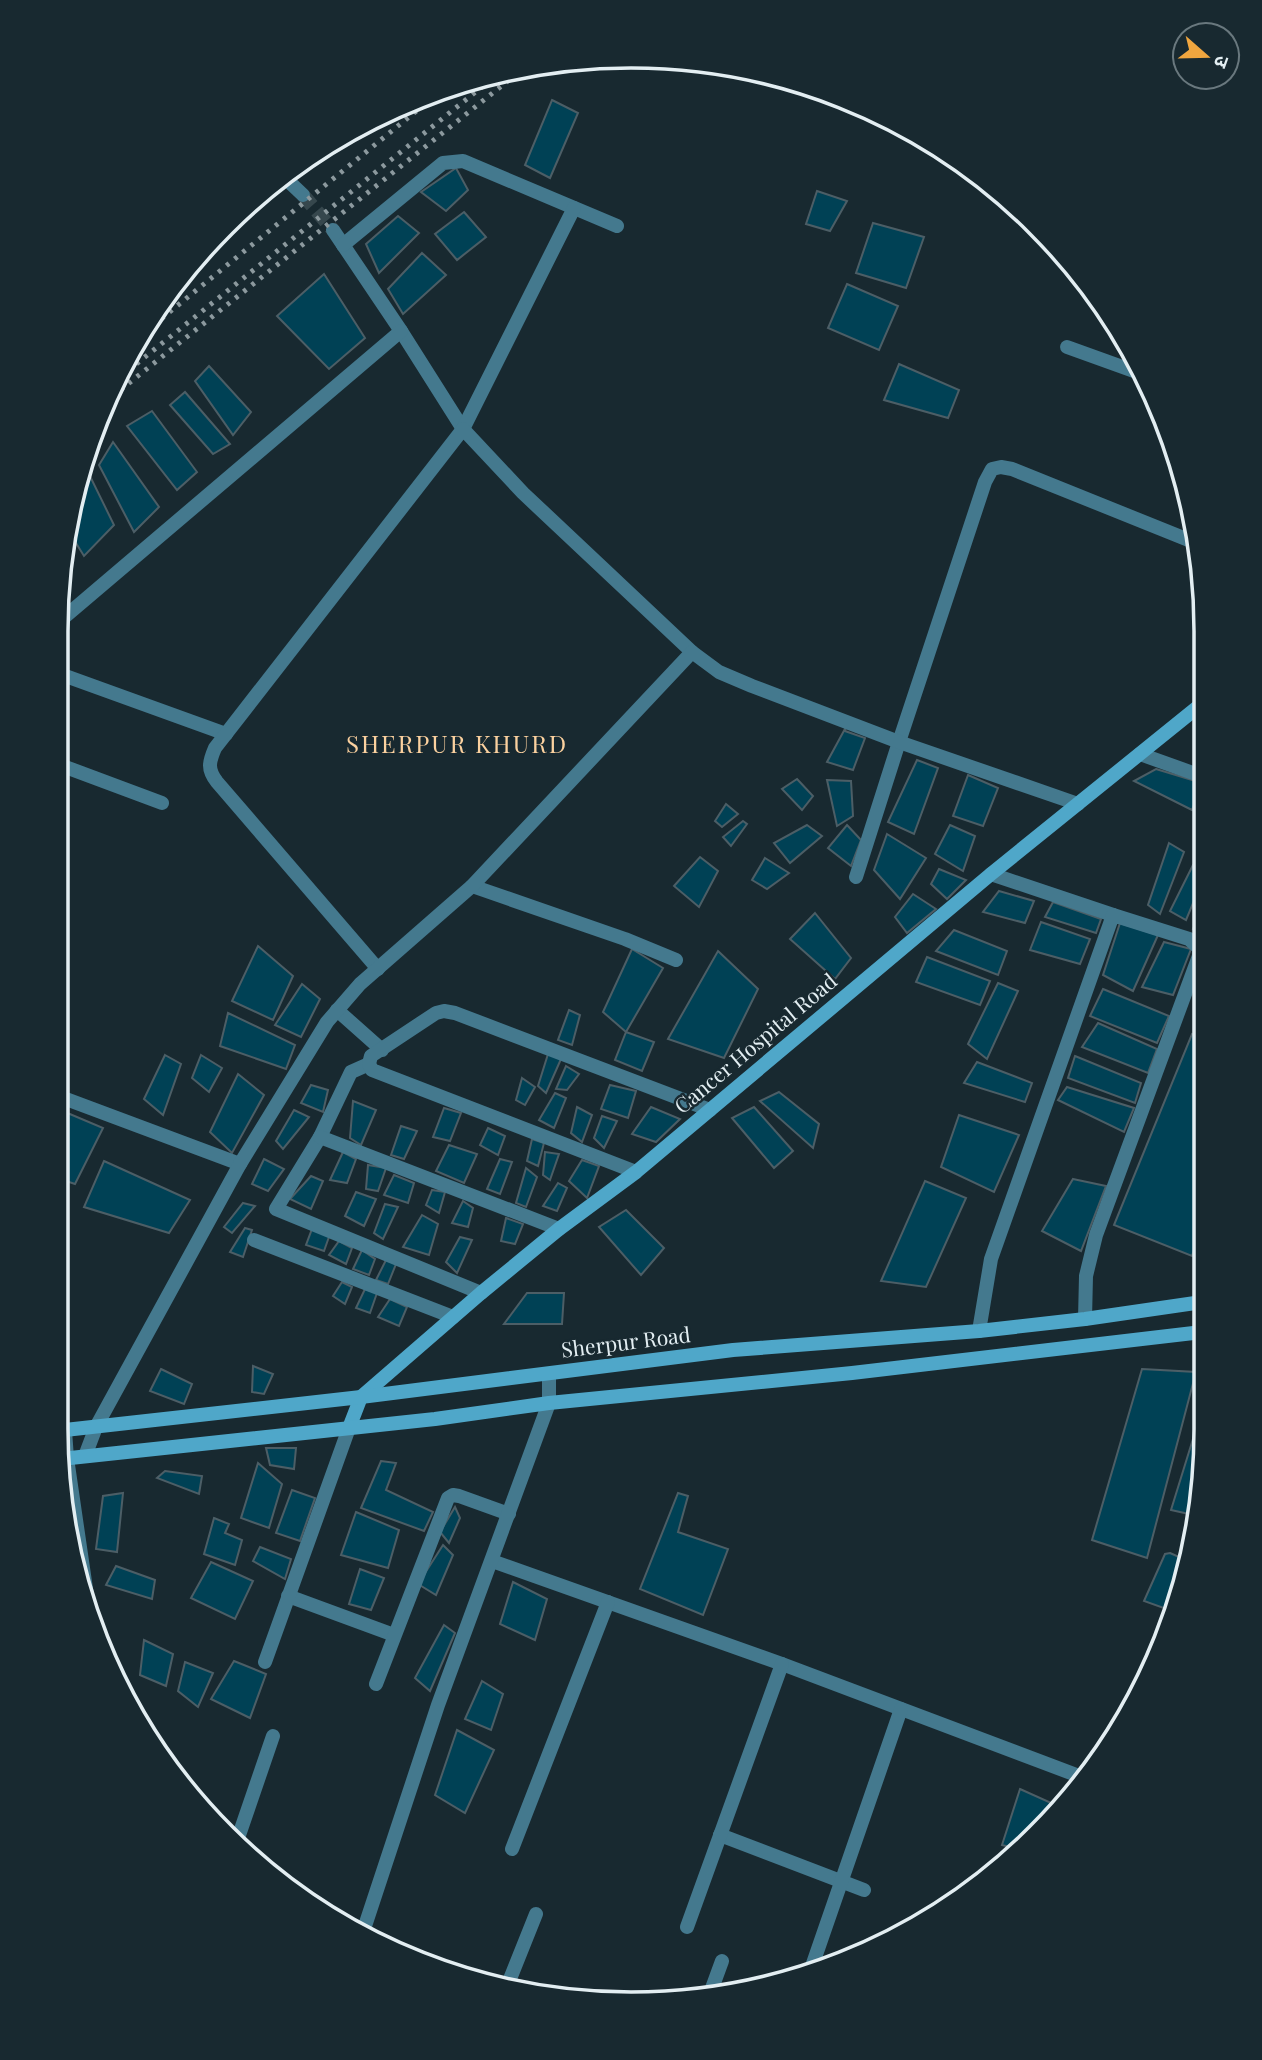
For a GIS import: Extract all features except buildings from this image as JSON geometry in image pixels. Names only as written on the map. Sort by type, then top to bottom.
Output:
[{"type":"street","points":[[343,245],[443,163],[452,161],[463,161],[617,226]]},
{"type":"street","points":[[291,183],[303,195]]},
{"type":"street","points":[[378,969],[209,771],[209,760],[215,748],[463,429],[574,208]]},
{"type":"street","points":[[333,230],[463,429],[523,493],[692,652],[719,672],[899,742],[1078,804]]},
{"type":"street","points":[[68,614],[401,331]]},
{"type":"street","points":[[1067,348],[1129,369]]},
{"type":"street","points":[[856,877],[985,482],[992,469],[1012,469],[1186,539]]},
{"type":"street","points":[[85,1456],[96,1427],[240,1164],[337,1010],[360,984],[472,886],[692,652]]},
{"type":"street","points":[[68,677],[226,734]]},
{"type":"street","name":"Cancer Hospital Road","points":[[349,1428],[361,1397],[481,1293],[559,1229],[636,1172],[991,874],[1194,710]]},
{"type":"street","points":[[1140,754],[1194,773]]},
{"type":"street","points":[[68,768],[162,803]]},
{"type":"street","points":[[991,874],[1189,939],[1194,944]]},
{"type":"street","points":[[472,886],[625,939],[676,960]]},
{"type":"street","points":[[979,1331],[991,1259],[1113,915]]},
{"type":"street","points":[[1085,1319],[1086,1276],[1096,1235],[1194,970]]},
{"type":"street","points":[[337,1010],[382,1050]]},
{"type":"street","points":[[636,1172],[372,1070],[369,1064],[371,1056],[436,1013],[455,1013],[710,1110]]},
{"type":"street","points":[[369,1064],[351,1072],[320,1138],[276,1209],[481,1293]]},
{"type":"street","points":[[68,1100],[240,1164]]},
{"type":"street","points":[[320,1138],[559,1229]]},
{"type":"street","points":[[254,1240],[453,1317]]},
{"type":"street","name":"Sherpur Road","points":[[68,1430],[361,1397],[733,1350],[979,1331],[1194,1303]]},
{"type":"street","points":[[69,1458],[1194,1333]]},
{"type":"street","points":[[365,1924],[438,1705],[549,1404],[549,1374]]},
{"type":"street","points":[[265,1662],[349,1428]]},
{"type":"street","points":[[376,1684],[448,1498],[453,1495],[460,1496],[509,1514]]},
{"type":"street","points":[[492,1561],[782,1664],[1075,1774]]},
{"type":"street","points":[[288,1596],[394,1635]]},
{"type":"street","points":[[512,1849],[608,1602]]},
{"type":"street","points":[[687,1927],[782,1664]]},
{"type":"street","points":[[813,1962],[901,1709]]},
{"type":"street","points":[[240,1833],[273,1736]]},
{"type":"street","points":[[720,1835],[864,1890]]},
{"type":"street","points":[[510,1979],[536,1914]]},
{"type":"street","points":[[713,1986],[722,1961]]},
{"type":"tunnel","points":[[303,195],[333,230]]},
{"type":"railway","points":[[124,387],[506,82]]},
{"type":"railway","points":[[136,364],[480,89]]},
{"type":"railway","points":[[164,316],[417,111]]},
{"type":"district","name":"SHERPUR KHURD","points":[[457,745]]}]
